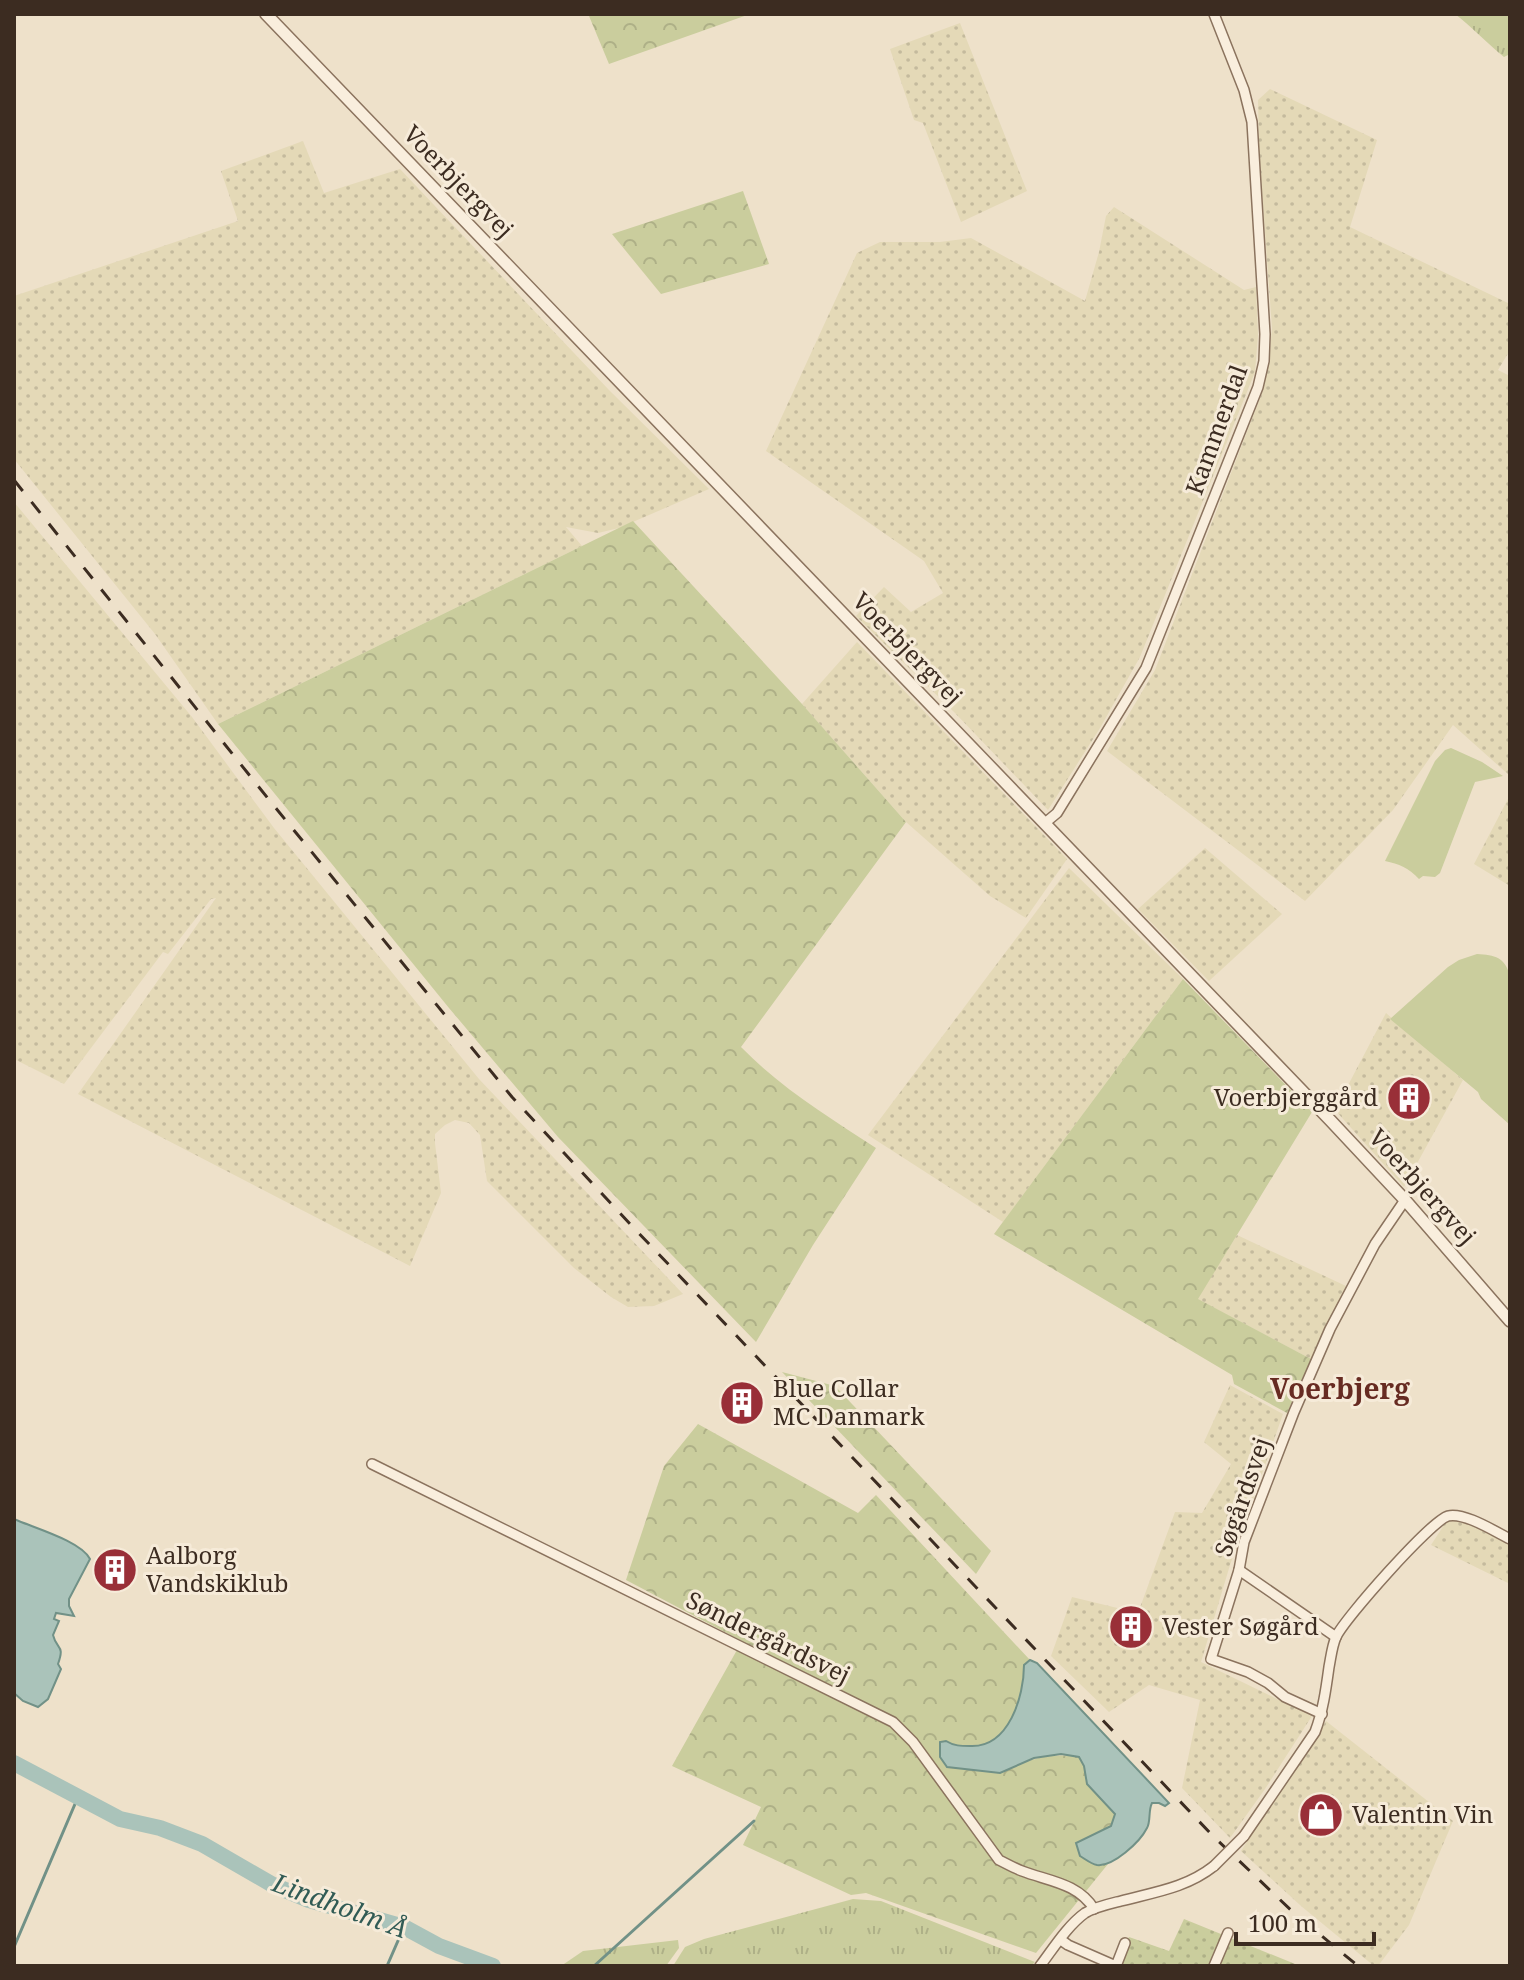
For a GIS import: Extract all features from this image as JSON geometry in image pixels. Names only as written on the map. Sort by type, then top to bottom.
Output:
[{"type":"street","name":"Voerbjergvej","points":[[266,14],[1405,1200],[1510,1321]]},
{"type":"street","name":"Kammerdal","points":[[1045,823],[1057,813],[1146,668],[1258,387],[1264,361],[1252,122],[1244,90],[1214,14]]},
{"type":"street","name":"Søgårdsvej","points":[[1322,1714],[1285,1697],[1248,1672],[1211,1659],[1239,1570],[1244,1542],[1294,1412],[1330,1329],[1375,1244],[1405,1200]]},
{"type":"street","name":"Søndergårdsvej","points":[[372,1464],[893,1722],[913,1742],[999,1860],[1017,1870],[1072,1888],[1081,1893],[1094,1909]]},
{"type":"street","points":[[1040,1966],[1076,1921],[1094,1909],[1200,1878],[1244,1836],[1315,1732],[1322,1714],[1336,1637],[1348,1618],[1443,1518],[1461,1516],[1510,1539]]},
{"type":"street","points":[[1239,1570],[1336,1637]]},
{"type":"street","points":[[1214,1966],[1228,1933]]},
{"type":"street","points":[[1061,1940],[1116,1966],[1125,1943]]},
{"type":"shaded area","points":[[960,23],[1027,191],[961,222],[923,123],[914,120],[890,49]]},
{"type":"shaded area","points":[[1270,89],[1377,140],[1350,227],[1510,304],[1510,350],[1498,370],[1510,376],[1510,776],[1453,725],[1393,810],[1305,901],[1107,751],[1155,670],[1262,393],[1272,328],[1258,100]]},
{"type":"shaded area","points":[[303,141],[324,193],[400,169],[609,390],[709,489],[619,528],[598,533],[566,527],[582,546],[218,724],[155,634],[14,459],[14,296],[238,221],[221,171]]},
{"type":"shaded area","points":[[1114,207],[1244,290],[1256,287],[1258,335],[1255,372],[1140,657],[1048,810],[856,616],[884,587],[911,612],[943,593],[924,561],[766,451],[857,253],[880,242],[940,242],[971,238],[1085,301],[1106,216]]},
{"type":"shaded area","points":[[14,502],[192,717],[274,828],[479,1079],[683,1294],[654,1306],[628,1307],[574,1268],[487,1181],[480,1135],[469,1123],[455,1120],[435,1134],[441,1193],[410,1266],[78,1094],[216,898],[211,899],[168,954],[163,952],[64,1084],[14,1059]]},
{"type":"shaded area","points":[[857,642],[1067,859],[1026,918],[990,896],[906,822],[802,704]]},
{"type":"shaded area","points":[[1510,795],[1510,886],[1474,864]]},
{"type":"shaded area","points":[[1205,848],[1282,914],[1209,981],[1138,909]]},
{"type":"shaded area","points":[[1069,868],[1183,979],[1003,1222],[868,1135]]},
{"type":"shaded area","points":[[1386,1013],[1463,1080],[1404,1187],[1335,1110]]},
{"type":"shaded area","points":[[1237,1235],[1346,1286],[1311,1359],[1197,1299]]},
{"type":"shaded area","points":[[1230,1385],[1283,1414],[1230,1565],[1201,1662],[1312,1716],[1230,1838],[1182,1788],[1200,1700],[1149,1685],[1109,1712],[1051,1656],[1072,1597],[1138,1613],[1175,1512],[1202,1513],[1231,1464],[1204,1442]]},
{"type":"shaded area","points":[[1460,1520],[1510,1544],[1510,1584],[1431,1545],[1446,1522]]},
{"type":"shaded area","points":[[1326,1721],[1453,1821],[1409,1925],[1378,1966],[1374,1966],[1301,1906],[1241,1851]]},
{"type":"green space","points":[[750,14],[609,64],[589,16]]},
{"type":"green space","points":[[1455,14],[1510,14],[1510,54],[1504,57]]},
{"type":"green space","points":[[743,191],[769,264],[661,294],[612,234]]},
{"type":"green space","points":[[633,521],[906,822],[741,1047],[789,1089],[876,1148],[813,1245],[756,1342],[558,1137],[218,724]]},
{"type":"green space","points":[[1451,748],[1503,776],[1475,782],[1440,873],[1435,877],[1423,876],[1419,879],[1404,867],[1385,861],[1435,761]]},
{"type":"green space","points":[[1477,954],[1498,958],[1510,976],[1510,1125],[1481,1099],[1478,1092],[1390,1019],[1448,967]]},
{"type":"green space","points":[[1183,979],[1312,1112],[1198,1299],[1311,1359],[1287,1413],[1234,1384],[1232,1375],[994,1234]]},
{"type":"green space","points":[[782,1372],[835,1386],[991,1551],[976,1574]]},
{"type":"green space","points":[[698,1424],[858,1513],[876,1495],[1030,1660],[1024,1665],[1021,1691],[1012,1718],[995,1739],[970,1746],[941,1742],[1000,1773],[1038,1758],[1079,1757],[1087,1784],[1116,1814],[1111,1826],[1076,1843],[1095,1865],[1108,1864],[1036,1953],[866,1893],[851,1895],[743,1845],[761,1807],[672,1766],[742,1641],[626,1580],[664,1466]]},
{"type":"green space","points":[[853,1899],[881,1901],[1035,1962],[1031,1966],[673,1966],[685,1947],[704,1939]]},
{"type":"green space","points":[[1184,1919],[1300,1966],[1111,1966],[1129,1937],[1169,1951]]},
{"type":"green space","points":[[678,1940],[679,1948],[666,1966],[561,1966],[583,1951]]},
{"type":"water","points":[[14,1519],[77,1546],[90,1559],[69,1599],[74,1616],[56,1613],[54,1619],[59,1621],[53,1635],[61,1650],[58,1664],[61,1669],[48,1699],[38,1707],[14,1693]]},
{"type":"water","points":[[1030,1660],[1037,1663],[1169,1803],[1165,1806],[1152,1803],[1143,1834],[1111,1862],[1103,1865],[1090,1863],[1080,1856],[1076,1843],[1111,1826],[1115,1814],[1087,1784],[1079,1757],[1061,1754],[1034,1758],[1000,1773],[947,1767],[940,1757],[940,1742],[964,1746],[984,1744],[995,1739],[1012,1718],[1021,1691],[1024,1665]]},
{"type":"waterway","name":"Lindholm Å","points":[[14,1763],[120,1819],[160,1828],[202,1844],[273,1885],[309,1900],[404,1927],[439,1946],[493,1966]]},
{"type":"waterway","points":[[14,1947],[78,1797]]},
{"type":"waterway","points":[[594,1966],[754,1821]]},
{"type":"waterway","points":[[387,1966],[404,1927]]},
{"type":"railway","points":[[14,480],[270,801],[512,1097],[1213,1836],[1294,1913],[1358,1966]]},
{"type":"place","name":"Voerbjerggård","points":[[1409,1098]]},
{"type":"place","name":"Blue Collar MC Danmark","points":[[742,1403]]},
{"type":"place","name":"Aalborg Vandskiklub","points":[[115,1570]]},
{"type":"place","name":"Vester Søgård","points":[[1131,1627]]},
{"type":"place","name":"Valentin Vin","points":[[1321,1815]]},
{"type":"district","name":"Voerbjerg","points":[[1340,1389]]}]
